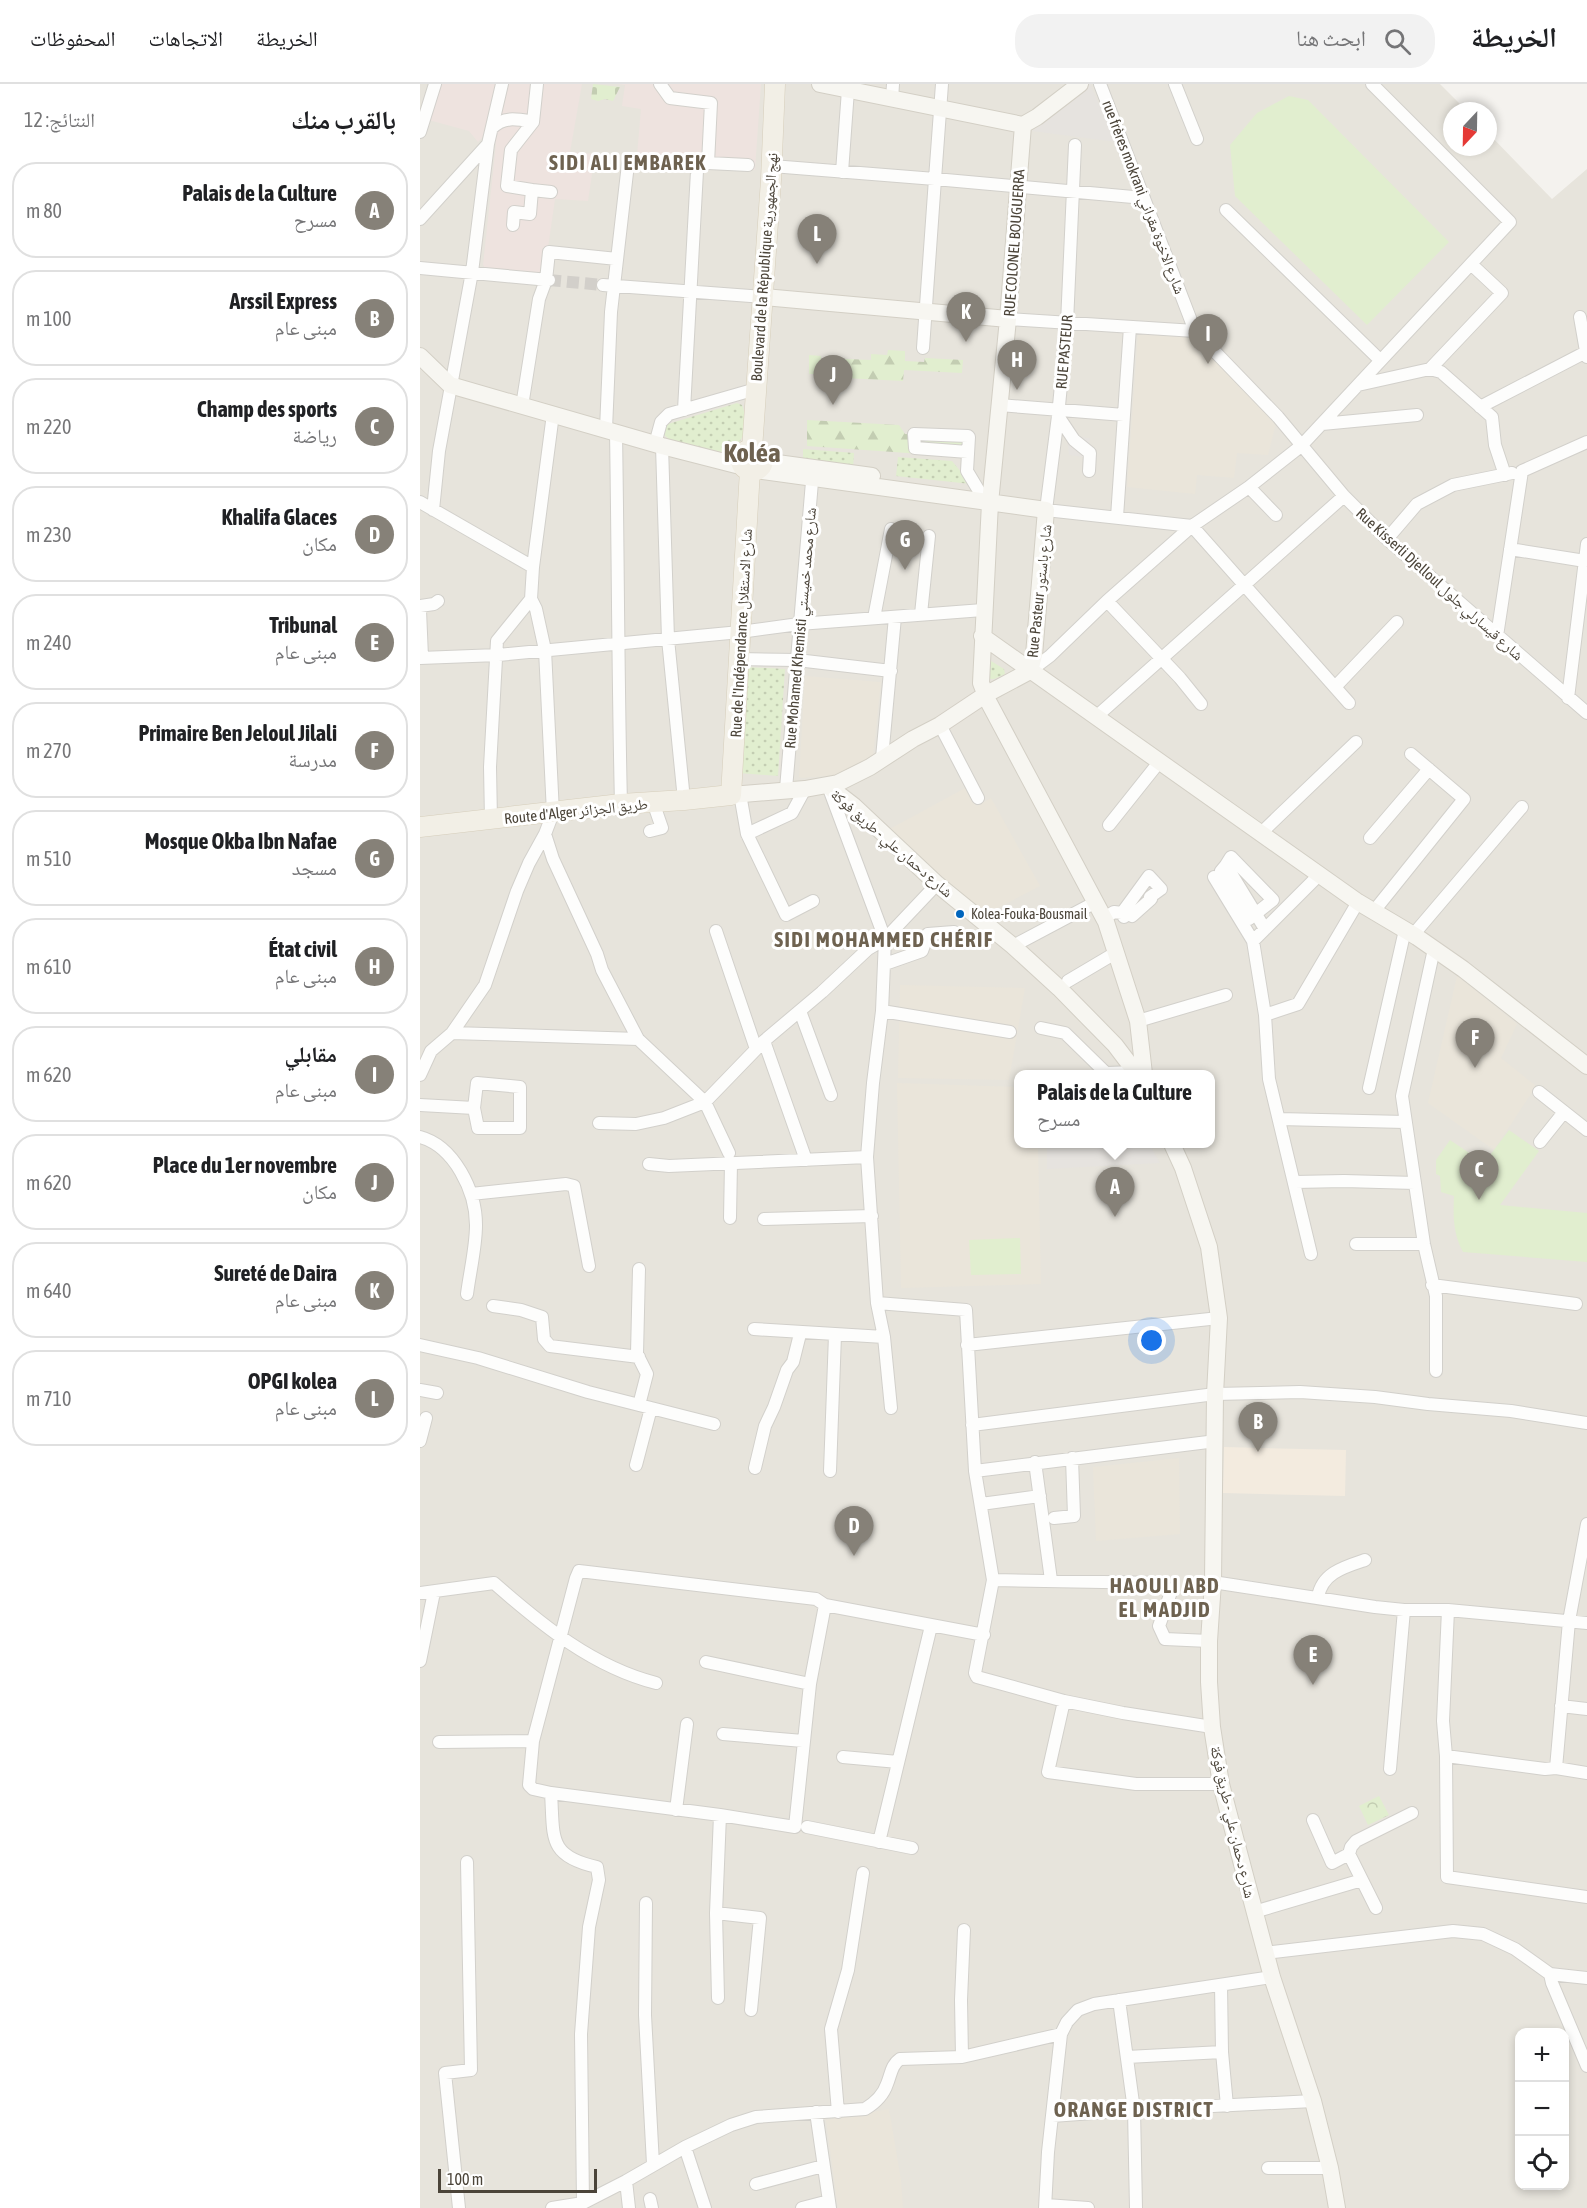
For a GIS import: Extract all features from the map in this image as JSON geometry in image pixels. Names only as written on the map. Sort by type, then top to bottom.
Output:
[{"type":"main road","name":"Boulevard de la République نهج الجمهورية","points":[[753,462],[775,84]]},
{"type":"main road","points":[[820,84],[892,92],[940,109],[1023,125],[1080,84]]},
{"type":"main road","name":"RUE COLONEL BOUGUERRA","points":[[985,695],[981,683],[987,495],[1008,319],[1023,125]]},
{"type":"main road","points":[[764,297],[840,302],[1008,319]]},
{"type":"main road","points":[[420,356],[450,385],[659,445],[812,473],[987,495],[1046,510]]},
{"type":"main road","name":"Rue de l'Indépendance شارع الاستقلال","points":[[736,794],[740,632],[753,462]]},
{"type":"main road","name":"Rue Pasteur شارع باستور","points":[[1030,671],[1034,655],[1046,510]]},
{"type":"main road","points":[[982,636],[1319,875],[1463,969],[1586,1064]]},
{"type":"main road","points":[[736,794],[828,786],[849,778],[940,725],[985,695],[1030,671]]},
{"type":"main road","points":[[985,695],[1104,918],[1138,1021],[1139,1070]]},
{"type":"main road","name":"شارع دحمان علي - طريق فوكة","points":[[828,786],[854,806],[937,884],[1013,946],[1079,1006],[1136,1070]]},
{"type":"main road","name":"Route d'Alger طريق الجزائر","points":[[420,827],[621,804],[736,794]]},
{"type":"main road","name":"شارع دحمان علي - طريق فوكة","points":[[1174,1148],[1209,1247],[1219,1318],[1215,1394],[1213,1582],[1209,1641],[1212,1727],[1221,1784],[1254,1912],[1272,1977],[1313,2101],[1330,2168],[1337,2208]]},
{"type":"street","points":[[420,132],[435,84]]},
{"type":"street","points":[[537,84],[533,122],[511,150],[507,186],[551,192]]},
{"type":"street","points":[[660,84],[670,98],[711,103],[708,163],[748,165]]},
{"type":"street","points":[[923,348],[942,84]]},
{"type":"street","name":"rue frères mokrani شارع الاخوة مقراني","points":[[1100,84],[1195,331],[1278,417],[1301,446]]},
{"type":"street","points":[[1175,84],[1197,139]]},
{"type":"street","points":[[1030,671],[1050,656],[1107,601],[1192,526],[1249,487],[1301,446],[1510,222],[1372,84]]},
{"type":"street","points":[[433,510],[439,451],[472,272],[488,144],[502,87]]},
{"type":"street","points":[[842,87],[842,172]]},
{"type":"street","points":[[492,128],[509,119],[533,122]]},
{"type":"street","points":[[420,219],[488,144]]},
{"type":"street","name":"RUE PASTEUR","points":[[1046,510],[1059,413],[1067,323],[1075,144]]},
{"type":"street","points":[[621,804],[617,643],[618,558],[611,430],[608,285],[617,259],[630,160],[690,163],[697,171],[684,410]]},
{"type":"street","points":[[772,166],[1017,185],[1073,193],[1144,198]]},
{"type":"street","points":[[513,225],[514,212],[530,213],[532,190]]},
{"type":"street","points":[[1226,210],[1380,360]]},
{"type":"street","points":[[522,406],[539,299],[548,280],[549,252],[617,259]]},
{"type":"street","points":[[1430,369],[1502,293],[1471,264]]},
{"type":"street","points":[[420,268],[548,280]]},
{"type":"street","points":[[608,285],[764,297]]},
{"type":"street","points":[[1480,407],[1586,355],[1580,317]]},
{"type":"street","points":[[1008,319],[1195,331]]},
{"type":"street","points":[[1117,517],[1130,327]]},
{"type":"street","points":[[1358,385],[1430,369],[1441,372],[1492,417],[1495,445],[1505,475]]},
{"type":"street","points":[[684,800],[668,639],[659,445],[661,422],[669,414],[756,389]]},
{"type":"street","points":[[999,405],[1059,413],[1124,415]]},
{"type":"street","points":[[1059,413],[1074,440],[1090,453],[1089,471]]},
{"type":"street","points":[[420,1076],[431,1051],[452,1033],[485,985],[517,891],[553,813],[545,650],[536,609],[531,599],[553,414]]},
{"type":"street","points":[[1322,424],[1418,415]]},
{"type":"street","points":[[1387,539],[1417,504],[1453,485],[1522,471],[1587,442]]},
{"type":"street","name":"Rue Kisserli Djelloul شارع قيسارلي جلول","points":[[1301,446],[1344,496],[1387,539],[1587,713]]},
{"type":"street","points":[[968,452],[967,471],[987,495]]},
{"type":"street","points":[[1497,636],[1522,471]]},
{"type":"street","name":"Rue Mohamed Khemisti شارع محمد خميستي","points":[[786,789],[812,473]]},
{"type":"street","points":[[1249,487],[1276,515]]},
{"type":"street","points":[[1097,717],[1344,496]]},
{"type":"street","points":[[420,502],[533,567]]},
{"type":"street","points":[[1046,510],[1192,526],[1349,703]]},
{"type":"street","points":[[874,618],[891,529]]},
{"type":"street","points":[[921,614],[929,536]]},
{"type":"street","points":[[1568,698],[1587,544]]},
{"type":"street","points":[[1510,549],[1585,561]]},
{"type":"street","points":[[491,820],[490,767],[497,641],[531,599]]},
{"type":"street","points":[[1107,601],[1201,704]]},
{"type":"street","points":[[438,602],[420,608],[421,657],[498,655],[740,632],[799,624],[983,610]]},
{"type":"street","points":[[882,758],[895,617]]},
{"type":"street","points":[[1335,687],[1397,622]]},
{"type":"street","points":[[739,659],[797,660],[891,670]]},
{"type":"street","points":[[940,725],[978,798]]},
{"type":"street","points":[[1260,834],[1356,742]]},
{"type":"street","points":[[1374,911],[1464,800],[1411,754]]},
{"type":"street","points":[[1109,825],[1160,761]]},
{"type":"street","points":[[1370,838],[1429,769]]},
{"type":"street","points":[[828,786],[885,939],[882,1011],[867,1157],[878,1303],[891,1408]]},
{"type":"street","points":[[747,834],[792,813],[805,789]]},
{"type":"street","points":[[736,794],[747,834],[786,915],[813,901]]},
{"type":"street","points":[[650,831],[662,828],[653,802]]},
{"type":"street","points":[[1369,1088],[1409,933],[1521,807]]},
{"type":"street","points":[[545,834],[567,894],[594,946],[602,970],[638,1039],[705,1102],[730,1158],[730,1218]]},
{"type":"street","points":[[1256,914],[1273,900],[1231,857],[1226,865],[1265,929]]},
{"type":"street","points":[[1253,941],[1319,875]]},
{"type":"street","points":[[1214,877],[1253,941],[1265,1015],[1269,1079],[1311,1254]]},
{"type":"street","points":[[599,1123],[636,1124],[664,1118],[705,1102],[760,1045],[868,950],[885,939],[937,884]]},
{"type":"street","points":[[1013,946],[1096,902]]},
{"type":"street","points":[[1265,1015],[1298,1004],[1358,902]]},
{"type":"street","points":[[1104,918],[1114,912],[1122,913]]},
{"type":"street","points":[[716,931],[807,1160]]},
{"type":"street","points":[[922,966],[922,951],[928,934],[954,932]]},
{"type":"street","points":[[1434,949],[1401,1096],[1432,1285],[1436,1296],[1436,1371]]},
{"type":"street","points":[[885,964],[922,951]]},
{"type":"street","points":[[1068,981],[1117,952]]},
{"type":"street","points":[[1138,1021],[1226,995]]},
{"type":"street","points":[[800,1011],[831,1095]]},
{"type":"street","points":[[882,1011],[1010,1032]]},
{"type":"street","points":[[1041,1028],[1065,1033],[1104,1070]]},
{"type":"street","points":[[452,1033],[638,1039]]},
{"type":"street","points":[[477,1083],[520,1087],[520,1128],[478,1128],[474,1108],[477,1083]]},
{"type":"street","points":[[1539,1092],[1587,1130]]},
{"type":"street","points":[[420,1105],[474,1108]]},
{"type":"street","points":[[1540,1142],[1564,1112]]},
{"type":"street","points":[[1279,1119],[1405,1122]]},
{"type":"street","points":[[420,1137],[440,1145],[450,1155],[471,1194],[476,1224],[468,1294]]},
{"type":"street","points":[[649,1164],[669,1166],[730,1158],[807,1160],[867,1157]]},
{"type":"street","points":[[1295,1182],[1415,1183]]},
{"type":"street","points":[[471,1194],[566,1184],[574,1186],[589,1266]]},
{"type":"street","points":[[764,1219],[873,1216]]},
{"type":"street","points":[[1356,1244],[1425,1244]]},
{"type":"street","points":[[636,1465],[645,1406],[647,1374],[639,1358],[639,1269]]},
{"type":"street","points":[[1432,1285],[1576,1304]]},
{"type":"street","points":[[878,1303],[966,1310],[975,1471],[993,1580],[975,1673],[977,1677],[1064,1701],[1212,1727]]},
{"type":"street","points":[[493,1306],[521,1310],[542,1317],[544,1339],[550,1346],[639,1358]]},
{"type":"street","points":[[967,1345],[1219,1318]]},
{"type":"street","points":[[754,1329],[800,1334],[884,1338]]},
{"type":"street","points":[[755,1468],[765,1426],[787,1370],[794,1362],[800,1334]]},
{"type":"street","points":[[830,1471],[836,1335]]},
{"type":"street","points":[[420,1345],[478,1358],[588,1392],[714,1424]]},
{"type":"street","points":[[420,1390],[437,1393]]},
{"type":"street","points":[[972,1425],[1215,1394],[1300,1392],[1511,1411],[1587,1423]]},
{"type":"street","points":[[420,1441],[426,1418]]},
{"type":"street","points":[[975,1471],[1216,1441]]},
{"type":"street","points":[[1054,1518],[1074,1516],[1072,1458]]},
{"type":"street","points":[[1035,1462],[1051,1580]]},
{"type":"street","points":[[981,1504],[1040,1496]]},
{"type":"street","points":[[1556,1768],[1569,1620],[1585,1550],[1587,1524]]},
{"type":"street","points":[[1318,1598],[1320,1587],[1332,1573],[1365,1560]]},
{"type":"street","points":[[825,1605],[810,1684],[795,1827],[551,1793],[534,1790],[529,1785],[533,1741],[579,1572],[816,1599],[825,1605],[984,1635]]},
{"type":"street","points":[[993,1580],[1161,1583],[1171,1592],[1159,1626],[1166,1639],[1209,1641]]},
{"type":"street","points":[[1213,1582],[1404,1610],[1448,1610],[1587,1623]]},
{"type":"street","points":[[420,1593],[494,1583],[560,1638],[626,1674],[656,1683]]},
{"type":"street","points":[[420,1661],[434,1592]]},
{"type":"street","points":[[1390,1769],[1404,1610]]},
{"type":"street","points":[[1448,1610],[1443,1721],[1446,1756],[1447,1877],[1587,1897]]},
{"type":"street","points":[[879,1842],[931,1626]]},
{"type":"street","points":[[706,1662],[810,1684]]},
{"type":"street","points":[[1064,1701],[1048,1772],[1136,1784],[1221,1784]]},
{"type":"street","points":[[1561,1706],[1587,1709]]},
{"type":"street","points":[[676,1810],[687,1724]]},
{"type":"street","points":[[723,1734],[803,1741]]},
{"type":"street","points":[[439,1742],[533,1741]]},
{"type":"street","points":[[1446,1756],[1587,1773]]},
{"type":"street","points":[[843,1757],[898,1762]]},
{"type":"street","points":[[551,1793],[555,1843],[567,1857],[578,1863],[597,1867],[599,1880],[590,1927],[581,2034],[583,2203]]},
{"type":"street","points":[[1376,1908],[1349,1854],[1351,1847],[1356,1841],[1412,1813]]},
{"type":"street","points":[[718,1998],[716,1913],[720,1815]]},
{"type":"street","points":[[1313,1820],[1332,1863],[1349,1854]]},
{"type":"street","points":[[807,1827],[912,1848]]},
{"type":"street","points":[[459,2208],[445,2073],[471,2070],[466,1863]]},
{"type":"street","points":[[838,2112],[831,2029],[848,1970],[863,1873]]},
{"type":"street","points":[[1254,1912],[1362,1880]]},
{"type":"street","points":[[646,1903],[645,2015],[653,2164]]},
{"type":"street","points":[[716,1913],[760,1918],[751,2010]]},
{"type":"street","points":[[962,2057],[961,2000],[964,1930]]},
{"type":"street","points":[[1265,1953],[1453,1930],[1483,1934],[1515,1949],[1550,1974],[1587,1978]]},
{"type":"street","points":[[1550,1974],[1587,2066]]},
{"type":"street","points":[[1088,2208],[1046,2207],[1048,2152],[1061,2034],[1067,2022],[1078,2010],[1094,2004],[1272,1977]]},
{"type":"street","points":[[1221,1985],[1222,2052],[1227,2106]]},
{"type":"street","points":[[1119,2000],[1134,2110],[1136,2208]]},
{"type":"street","points":[[552,2208],[583,2203],[685,2147],[731,2125],[756,2117],[865,2109],[875,2103],[887,2085],[896,2062],[900,2059],[962,2057],[1061,2034]]},
{"type":"street","points":[[1127,2057],[1222,2052]]},
{"type":"street","points":[[1052,2116],[1313,2101]]},
{"type":"street","points":[[802,2208],[829,2205],[816,2112]]},
{"type":"street","points":[[685,2147],[705,2208]]},
{"type":"street","points":[[756,2184],[823,2166]]},
{"type":"street","points":[[1268,2168],[1330,2168]]},
{"type":"street","points":[[626,2181],[629,2208]]},
{"type":"shaded area","points":[[420,84],[1440,84],[1458,102],[1443,102],[1443,156],[1497,156],[1497,142],[1552,199],[1587,169],[1587,2208],[420,2208]]},
{"type":"shaded area","points":[[438,84],[582,84],[570,152],[595,154],[588,201],[555,199],[544,276],[487,271],[483,265],[496,144],[486,134],[478,142],[469,131],[425,119]]},
{"type":"shaded area","points":[[617,84],[761,84],[755,170],[705,168],[701,161],[637,155],[641,109],[622,106],[625,85]]},
{"type":"shaded area","points":[[1090,84],[1116,142],[1032,131]]},
{"type":"shaded area","points":[[1138,334],[1198,338],[1277,419],[1268,455],[1237,453],[1234,478],[1197,475],[1195,494],[1127,487]]},
{"type":"shaded area","points":[[1067,436],[1090,438],[1089,447],[1095,448],[1093,476],[1082,475],[1083,457],[1069,455]]},
{"type":"shaded area","points":[[805,676],[881,682],[873,756],[839,775],[799,777]]},
{"type":"shaded area","points":[[967,787],[977,806],[991,798],[1040,886],[984,915],[888,830]]},
{"type":"shaded area","points":[[1457,976],[1517,1024],[1501,1058],[1536,1086],[1494,1150],[1428,1103]]},
{"type":"shaded area","points":[[900,985],[1025,988],[1009,1080],[898,1078]]},
{"type":"shaded area","points":[[897,1083],[1014,1087],[1014,1148],[1038,1148],[1041,1284],[901,1288]]},
{"type":"shaded area","points":[[1047,1148],[1151,1148],[1160,1163],[1047,1169]]},
{"type":"shaded area","points":[[1224,1447],[1346,1450],[1345,1496],[1223,1493]]},
{"type":"shaded area","points":[[1179,1458],[1180,1534],[1096,1541],[1093,1467]]},
{"type":"shaded area","points":[[889,2109],[901,2180],[903,2208],[838,2208],[826,2120]]},
{"type":"green space","points":[[593,84],[620,87],[613,101],[605,99],[598,101],[591,99]]},
{"type":"green space","points":[[1289,96],[1308,100],[1449,242],[1367,325],[1235,196],[1230,145],[1257,113]]},
{"type":"green space","points":[[888,350],[905,351],[905,361],[924,362],[925,358],[963,360],[962,373],[904,370],[903,381],[824,377],[825,358],[871,360],[871,354],[887,355]]},
{"type":"green space","points":[[809,355],[821,356],[821,374],[809,374]]},
{"type":"green space","points":[[737,403],[742,405],[745,426],[741,439],[732,450],[725,453],[669,439],[664,435],[665,426],[668,424]]},
{"type":"green space","points":[[807,420],[899,425],[905,434],[963,436],[965,457],[807,446]]},
{"type":"green space","points":[[803,449],[854,453],[853,468],[803,462]]},
{"type":"green space","points":[[898,457],[952,461],[971,484],[896,476]]},
{"type":"green space","points":[[991,661],[1004,669],[1005,674],[989,679]]},
{"type":"green space","points":[[747,667],[785,669],[778,776],[739,773]]},
{"type":"green space","points":[[1509,1130],[1539,1151],[1500,1205],[1587,1213],[1587,1262],[1463,1252],[1454,1224],[1454,1196],[1441,1192],[1440,1176],[1436,1174],[1436,1160],[1450,1140],[1484,1163]]},
{"type":"green space","points":[[1020,1238],[1021,1274],[971,1275],[969,1240]]},
{"type":"green space","points":[[1379,1796],[1389,1815],[1368,1825],[1359,1806]]},
{"type":"tunnel","points":[[549,280],[603,285]]},
{"type":"place","name":"OPGI kolea","points":[[817,264]]},
{"type":"place","name":"Sureté de Daira","points":[[966,342]]},
{"type":"place","name":"مقابلي","points":[[1208,364]]},
{"type":"place","name":"État civil","points":[[1017,390]]},
{"type":"place","name":"Place du 1er novembre","points":[[833,405]]},
{"type":"place","name":"Mosque Okba Ibn Nafae","points":[[905,570]]},
{"type":"place","name":"Kolea-Fouka-Bousmail","points":[[960,914]]},
{"type":"place","name":"Primaire Ben Jeloul Jilali","points":[[1475,1068]]},
{"type":"place","name":"Champ des sports","points":[[1479,1200]]},
{"type":"place","name":"Palais de la Culture","points":[[1115,1217]]},
{"type":"place","name":"Arssil Express","points":[[1258,1452]]},
{"type":"place","name":"Khalifa Glaces","points":[[854,1556]]},
{"type":"place","name":"Tribunal","points":[[1313,1685]]},
{"type":"district","name":"SIDI ALI EMBAREK","points":[[628,162]]},
{"type":"district","name":"Koléa","points":[[752,452]]},
{"type":"district","name":"SIDI MOHAMMED CHÉRIF","points":[[884,939]]},
{"type":"district","name":"HAOULI ABD EL MADJID","points":[[1165,1597]]},
{"type":"district","name":"ORANGE DISTRICT","points":[[1134,2109]]}]
